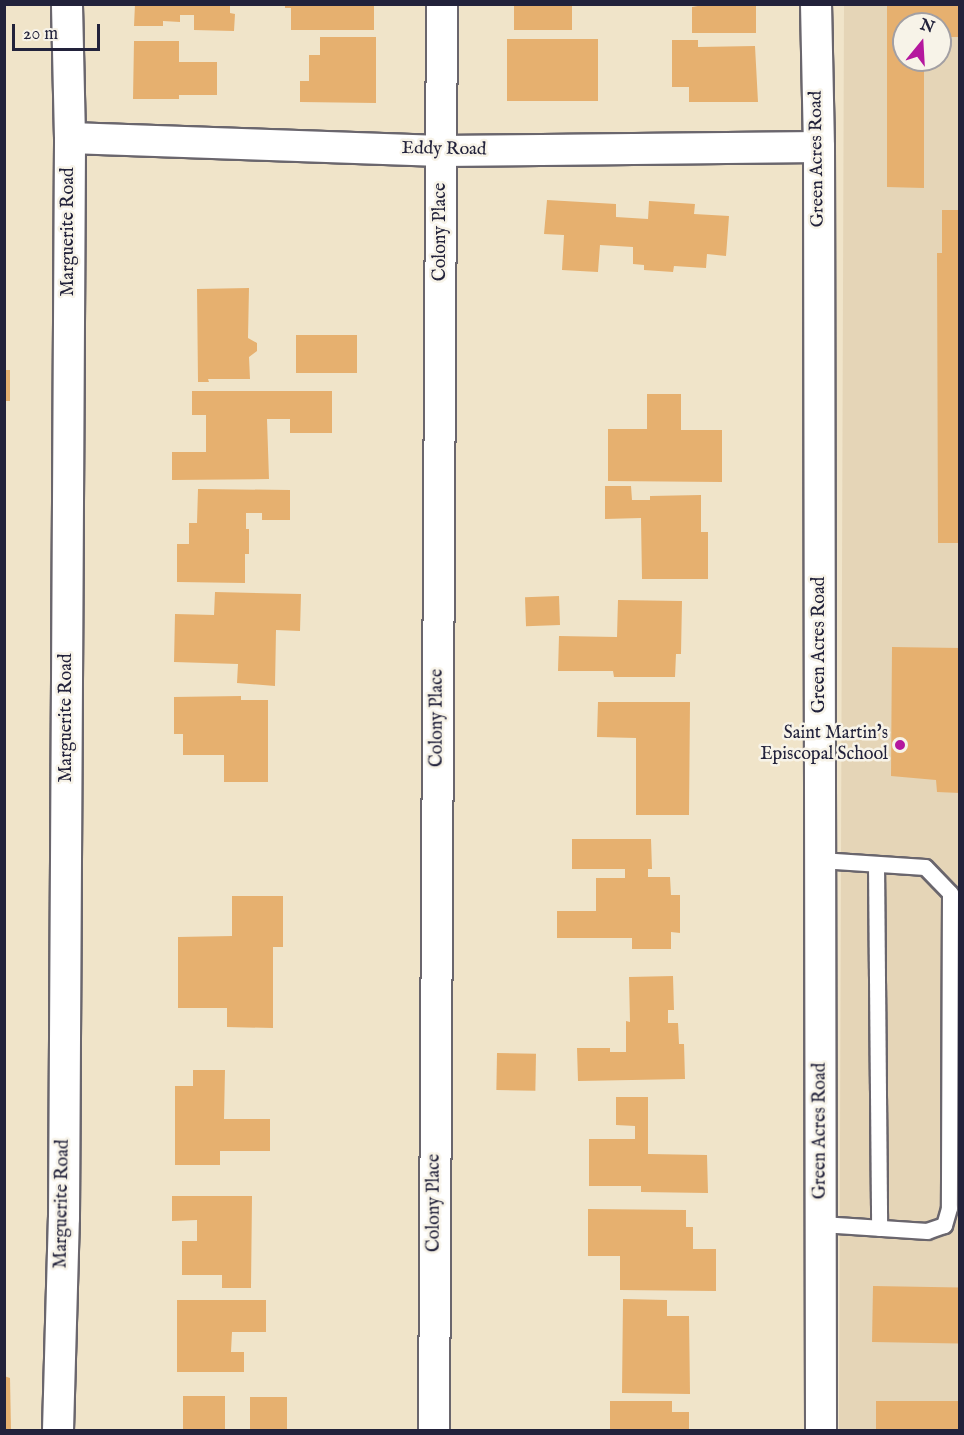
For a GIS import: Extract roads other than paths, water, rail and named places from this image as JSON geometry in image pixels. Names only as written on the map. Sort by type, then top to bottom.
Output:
[{"type":"street","name":"Marguerite Road","points":[[58,1431],[64,1206],[69,138],[67,4]]},
{"type":"street","name":"Colony Place","points":[[434,1431],[442,4]]},
{"type":"street","name":"Green Acres Road","points":[[816,4],[819,147],[821,1431]]},
{"type":"street","name":"Eddy Road","points":[[69,138],[441,151],[819,147]]},
{"type":"lane","points":[[820,860],[925,867],[950,893],[949,1208],[944,1225],[927,1231],[821,1224]]},
{"type":"lane","points":[[876,864],[879,1228]]},
{"type":"place","name":"Saint Martin's Episcopal School","points":[[900,745]]}]
